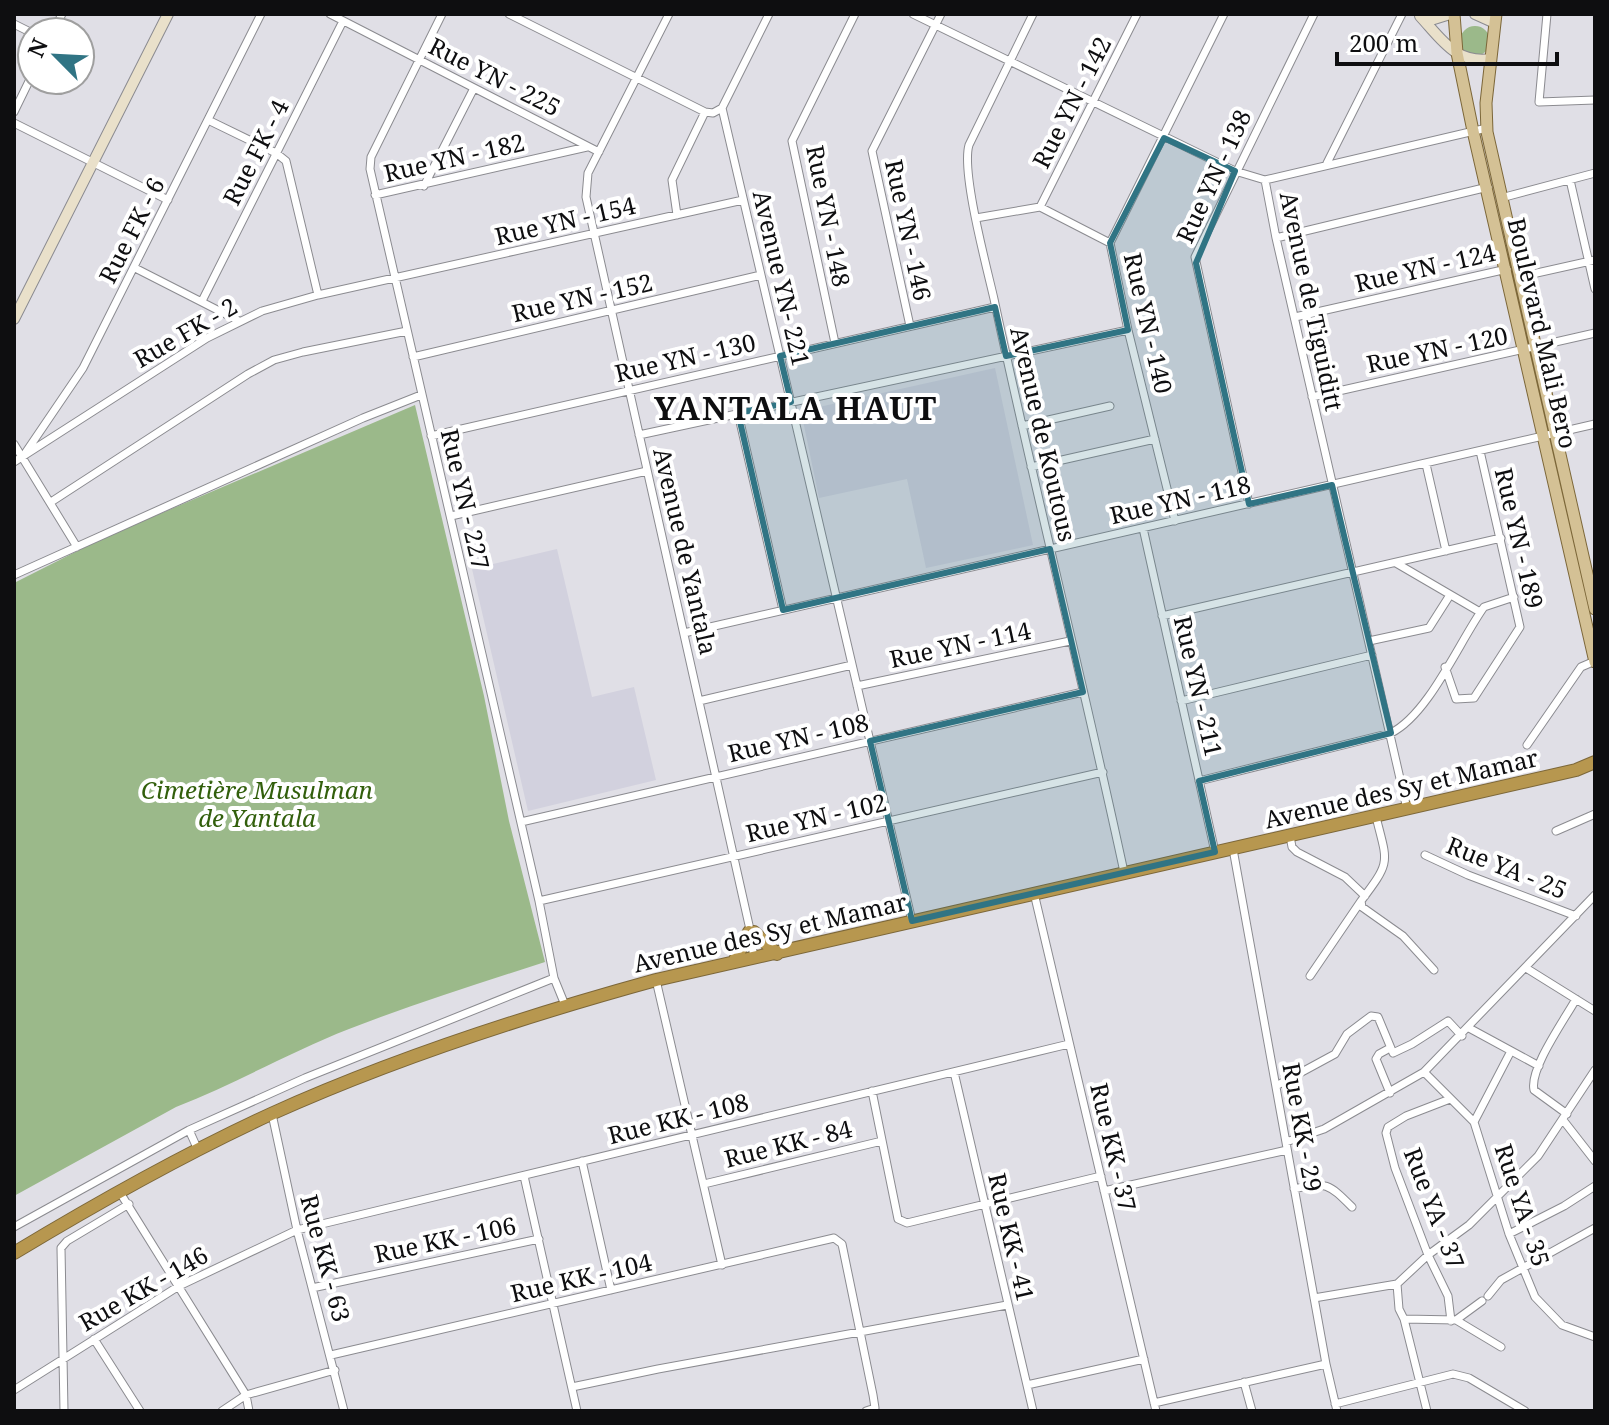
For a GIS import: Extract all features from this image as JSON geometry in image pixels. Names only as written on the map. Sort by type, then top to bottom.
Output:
[{"type":"highway","name":"Avenue des Sy et Mamar","points":[[14,1253],[119,1191],[272,1114],[419,1054],[565,1005],[656,980],[1376,817],[1576,770],[1595,762]]},
{"type":"highway","name":"Avenue des Sy et Mamar","points":[[1576,770],[1595,772]]},
{"type":"highway","points":[[734,962],[751,930],[777,954]]},
{"type":"main road","points":[[15,316],[168,14]]},
{"type":"main road","points":[[1418,15],[1434,19],[1452,14]]},
{"type":"main road","name":"Boulevard Mali Bero","points":[[1452,14],[1457,53],[1486,188],[1514,271]]},
{"type":"main road","points":[[1475,14],[1496,19]]},
{"type":"main road","points":[[1418,15],[1457,53],[1472,60],[1491,59]]},
{"type":"main road","name":"Boulevard Mali Bero","points":[[1496,19],[1486,103],[1487,128],[1529,349],[1595,609]]},
{"type":"main road","name":"Boulevard Mali Bero","points":[[1550,435],[1595,662]]},
{"type":"street","name":"Rue FK - 6","points":[[23,456],[83,368],[261,14]]},
{"type":"street","name":"Rue YN - 225","points":[[330,14],[599,152]]},
{"type":"street","name":"Rue YN - 227","points":[[442,14],[371,157],[370,169],[539,901],[554,978],[565,1005]]},
{"type":"street","points":[[509,14],[705,112],[713,113],[722,108],[769,14]]},
{"type":"street","name":"Avenue de Yantala","points":[[668,14],[588,173],[586,186],[628,391],[756,957]]},
{"type":"street","name":"Rue YN - 148","points":[[835,343],[792,141],[855,14]]},
{"type":"street","name":"Avenue de Tiguiditt","points":[[913,14],[1164,138],[1235,171],[1265,180],[1407,809]]},
{"type":"street","name":"Rue YN - 146","points":[[910,326],[872,151],[941,14]]},
{"type":"street","name":"Avenue de Koutous","points":[[1033,14],[967,151],[976,218],[995,307],[1124,872]]},
{"type":"street","name":"Rue YN - 142","points":[[1040,207],[1137,14]]},
{"type":"street","name":"Rue YN - 140","points":[[1175,521],[1110,243],[1224,14]]},
{"type":"street","name":"Rue YN - 138","points":[[1249,504],[1196,263],[1197,251],[1314,14]]},
{"type":"street","points":[[1327,163],[1402,14]]},
{"type":"street","points":[[1547,14],[1539,102],[1595,100]]},
{"type":"street","name":"Rue FK - 4","points":[[202,301],[343,21]]},
{"type":"street","points":[[424,186],[474,88]]},
{"type":"street","name":"Avenue YN- 221","points":[[722,108],[912,921]]},
{"type":"street","points":[[677,215],[672,180],[705,112]]},
{"type":"street","points":[[208,120],[276,153],[288,166],[318,295]]},
{"type":"street","points":[[14,123],[168,200]]},
{"type":"street","points":[[1265,180],[1327,163],[1487,128]]},
{"type":"street","name":"Rue YN - 182","points":[[375,195],[588,147]]},
{"type":"street","points":[[1276,238],[1486,188],[1500,192],[1595,173]]},
{"type":"street","points":[[1570,180],[1592,260],[1595,289]]},
{"type":"street","name":"Rue YN - 154","points":[[395,279],[743,200]]},
{"type":"street","points":[[976,218],[1040,207],[1110,243]]},
{"type":"street","name":"Rue YN - 124","points":[[1295,317],[1514,271],[1592,260]]},
{"type":"street","points":[[135,268],[239,321]]},
{"type":"street","name":"Rue YN - 152","points":[[413,357],[761,275]]},
{"type":"street","name":"Rue FK - 2","points":[[14,462],[207,338],[239,321],[318,295],[395,279]]},
{"type":"street","name":"Rue YN - 130","points":[[431,436],[995,307]]},
{"type":"street","points":[[639,435],[1128,330]]},
{"type":"street","points":[[51,502],[274,360],[407,331]]},
{"type":"street","name":"Rue YN - 120","points":[[1312,397],[1595,333]]},
{"type":"street","points":[[14,575],[421,395]]},
{"type":"street","points":[[1022,426],[1110,406]]},
{"type":"street","points":[[738,413],[783,610]]},
{"type":"street","name":"Rue YN - 118","points":[[684,633],[1595,424]]},
{"type":"street","points":[[1031,467],[1155,439]]},
{"type":"street","points":[[14,444],[77,547]]},
{"type":"street","name":"Rue YN - 189","points":[[1445,667],[1456,699],[1475,697],[1520,627],[1480,451]]},
{"type":"street","points":[[1426,464],[1446,551]]},
{"type":"street","points":[[451,516],[647,471]]},
{"type":"street","name":"Rue YN - 211","points":[[1143,528],[1215,852]]},
{"type":"street","points":[[1162,616],[1501,538]]},
{"type":"street","points":[[1396,563],[1480,612]]},
{"type":"street","points":[[1369,641],[1429,628],[1450,595]]},
{"type":"street","points":[[1199,781],[1391,733],[1411,719],[1485,606],[1514,597]]},
{"type":"street","name":"Rue YN - 114","points":[[857,686],[1070,641]]},
{"type":"street","points":[[1181,701],[1372,655]]},
{"type":"street","points":[[1527,745],[1581,667],[1595,662]]},
{"type":"street","points":[[699,701],[852,665]]},
{"type":"street","name":"Rue YN - 108","points":[[521,822],[1083,692]]},
{"type":"street","name":"Rue YN - 102","points":[[539,901],[1103,772]]},
{"type":"street","points":[[1556,831],[1595,814]]},
{"type":"street","points":[[1310,976],[1381,876],[1386,857],[1376,817]]},
{"type":"street","points":[[1290,836],[1292,847],[1297,852],[1345,877],[1363,898],[1368,912],[1403,936],[1434,970]]},
{"type":"street","name":"Rue KK - 29","points":[[1233,849],[1336,1407]]},
{"type":"street","name":"Rue YA - 25","points":[[1425,855],[1468,875],[1576,916]]},
{"type":"street","name":"Rue KK - 37","points":[[1034,893],[1155,1407]]},
{"type":"street","points":[[1104,1191],[1286,1146],[1390,1093],[1424,1072],[1462,1036],[1595,895]]},
{"type":"street","points":[[1526,968],[1595,1011]]},
{"type":"street","points":[[14,1227],[189,1130],[305,1078],[554,978]]},
{"type":"street","points":[[656,980],[722,1265]]},
{"type":"street","points":[[1576,999],[1533,1077],[1534,1090],[1565,1117],[1593,1158]]},
{"type":"street","points":[[1276,1086],[1335,1054],[1347,1034],[1371,1016],[1378,1017],[1390,1048],[1397,1053],[1448,1021],[1462,1036]]},
{"type":"street","points":[[1469,1028],[1539,1066]]},
{"type":"street","name":"Rue KK - 108","points":[[297,1230],[1069,1044]]},
{"type":"street","points":[[1390,1048],[1376,1059],[1390,1093]]},
{"type":"street","points":[[1474,1122],[1511,1051]]},
{"type":"street","points":[[1314,1298],[1397,1284],[1428,1255],[1469,1225],[1538,1156],[1595,1070]]},
{"type":"street","name":"Rue KK - 41","points":[[954,1072],[1033,1411]]},
{"type":"street","name":"Rue YA - 35","points":[[1424,1072],[1474,1122],[1509,1234],[1535,1297],[1562,1325],[1595,1337]]},
{"type":"street","points":[[872,1091],[898,1219],[902,1222],[1101,1176]]},
{"type":"street","name":"Rue YA - 37","points":[[1450,1099],[1406,1116],[1387,1129],[1395,1168],[1428,1255],[1448,1296],[1453,1321]]},
{"type":"street","name":"Rue KK - 63","points":[[272,1114],[297,1230],[344,1411]]},
{"type":"street","points":[[189,1130],[198,1150]]},
{"type":"street","name":"Rue KK - 84","points":[[704,1184],[882,1141]]},
{"type":"street","points":[[1593,1158],[1595,1144]]},
{"type":"street","points":[[582,1161],[611,1290]]},
{"type":"street","points":[[524,1176],[577,1411]]},
{"type":"street","points":[[1294,1189],[1328,1185],[1352,1207]]},
{"type":"street","points":[[1509,1234],[1595,1186]]},
{"type":"street","points":[[119,1191],[246,1395],[249,1411]]},
{"type":"street","points":[[64,1411],[61,1248],[67,1241],[129,1204]]},
{"type":"street","points":[[1453,1321],[1485,1299],[1501,1280],[1595,1228]]},
{"type":"street","name":"Rue KK - 146","points":[[14,1390],[179,1286],[297,1230]]},
{"type":"street","name":"Rue KK - 104","points":[[331,1355],[834,1238],[842,1244],[859,1331]]},
{"type":"street","name":"Rue KK - 106","points":[[312,1288],[539,1239]]},
{"type":"street","points":[[1397,1284],[1399,1309],[1427,1411]]},
{"type":"street","points":[[572,1387],[1007,1305]]},
{"type":"street","points":[[1404,1319],[1453,1321],[1501,1347]]},
{"type":"street","points":[[859,1331],[877,1410],[866,1411]]},
{"type":"street","points":[[94,1339],[140,1411]]},
{"type":"street","points":[[1027,1385],[1144,1359]]},
{"type":"street","points":[[1155,1407],[1244,1382],[1326,1364]]},
{"type":"street","points":[[222,1411],[246,1395],[335,1370]]},
{"type":"street","points":[[1336,1407],[1440,1375],[1461,1375],[1525,1411]]},
{"type":"street","points":[[1244,1382],[1252,1411]]},
{"type":"highlighted area","points":[[1164,138],[1235,171],[1196,263],[1249,504],[1332,485],[1391,733],[1199,781],[1215,852],[912,921],[870,741],[1083,692],[1050,549],[783,610],[738,413],[791,402],[780,356],[995,307],[1006,356],[1128,330],[1110,243]]},
{"type":"shaded area","points":[[995,368],[1033,545],[926,568],[907,479],[819,498],[801,411]]},
{"type":"shaded area","points":[[557,549],[592,697],[634,687],[656,780],[528,811],[472,569]]},
{"type":"green space","points":[[1475,26],[1486,30],[1490,41],[1486,52],[1475,56],[1464,52],[1460,41],[1464,30]]},
{"type":"green space","name":"Cimetière Musulman de Yantala","points":[[415,405],[484,696],[509,821],[545,962],[422,1002],[327,1038],[176,1107],[14,1196],[14,583],[103,538]]},
{"type":"district","name":"YANTALA HAUT","points":[[796,407]]}]
